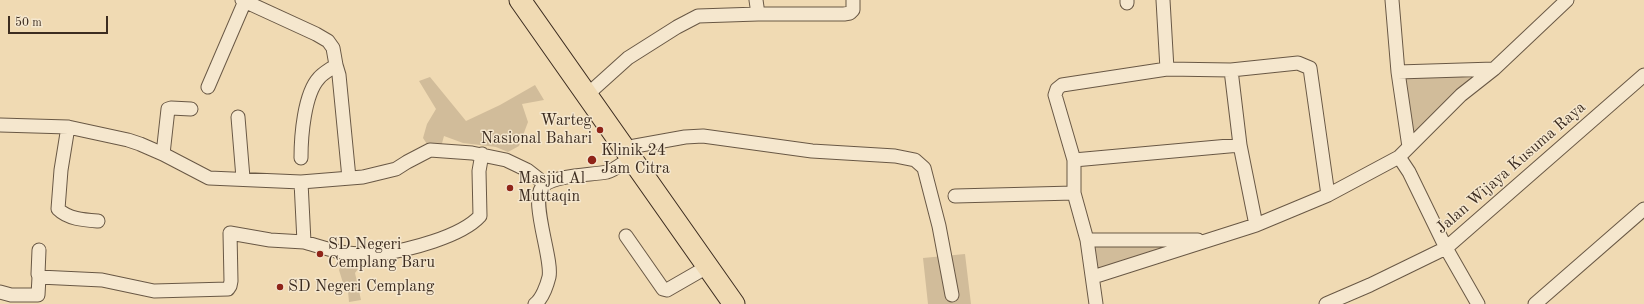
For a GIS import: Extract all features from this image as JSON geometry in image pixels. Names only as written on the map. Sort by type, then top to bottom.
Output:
[{"type":"main road","points":[[520,0],[588,94],[627,153],[707,268],[734,304]]},
{"type":"street","points":[[756,0],[758,14]]},
{"type":"street","points":[[588,94],[628,58],[689,20],[698,16],[844,14],[850,13],[852,10],[853,0]]},
{"type":"street","points":[[1163,0],[1167,69]]},
{"type":"street","points":[[1392,0],[1398,72],[1409,147]]},
{"type":"street","points":[[1093,276],[1256,225],[1328,195],[1400,156],[1461,95],[1494,69],[1567,0]]},
{"type":"street","points":[[208,87],[243,1],[316,34],[328,41],[333,48],[339,75],[349,178]]},
{"type":"street","points":[[1096,304],[1087,240],[1074,193],[1074,160],[1055,95],[1057,89],[1062,85],[1167,69],[1231,70],[1298,63],[1310,68],[1328,195]]},
{"type":"street","points":[[301,158],[302,130],[311,90],[319,78],[336,65]]},
{"type":"street","points":[[1398,72],[1494,69]]},
{"type":"street","points":[[1231,70],[1240,146],[1256,225]]},
{"type":"street","name":"Jalan Wijaya Kusuma Raya","points":[[1326,304],[1370,285],[1446,248],[1644,75]]},
{"type":"street","points":[[163,154],[168,109],[191,109]]},
{"type":"street","points":[[238,117],[242,178]]},
{"type":"street","points":[[0,125],[68,127],[140,144],[209,178],[242,178],[301,182],[368,176],[396,169],[430,150],[482,154],[506,160],[527,170],[545,184]]},
{"type":"street","points":[[68,127],[58,209],[63,214],[70,217],[98,221]]},
{"type":"street","points":[[536,304],[539,301],[549,277],[549,265],[542,234],[539,199],[541,188],[545,184],[558,179],[609,172],[627,153],[685,137],[703,136],[812,152],[895,156],[915,160],[924,168],[939,226],[952,294]]},
{"type":"street","points":[[1074,160],[1240,146]]},
{"type":"street","points":[[39,276],[102,280],[154,291],[228,289],[231,282],[230,233],[270,240],[304,242],[346,253],[378,254],[406,249],[460,231],[475,222],[480,216],[479,171],[482,154]]},
{"type":"street","points":[[1400,156],[1446,248],[1478,304]]},
{"type":"street","points":[[301,182],[304,242]]},
{"type":"street","points":[[955,196],[1074,193]]},
{"type":"street","points":[[1535,304],[1644,209]]},
{"type":"street","points":[[626,236],[663,289],[667,290],[707,268]]},
{"type":"street","points":[[1087,240],[1210,240]]},
{"type":"street","points":[[0,292],[11,295],[38,295],[39,250]]},
{"type":"shaded area","points":[[1494,69],[1409,147],[1398,72]]},
{"type":"shaded area","points":[[430,77],[466,121],[500,105],[535,85],[544,100],[522,104],[528,122],[519,146],[508,152],[496,147],[463,143],[444,136],[441,147],[429,147],[423,138],[427,124],[436,109],[419,81]]},
{"type":"shaded area","points":[[1087,240],[1211,240],[1093,277]]},
{"type":"shaded area","points":[[965,254],[971,304],[928,304],[923,258]]},
{"type":"shaded area","points":[[350,256],[358,269],[355,273],[361,300],[349,302],[348,291],[343,283],[339,270],[344,259]]},
{"type":"place","name":"Warteg Nasional Bahari","points":[[600,130]]},
{"type":"place","name":"Klinik 24 Jam Citra","points":[[592,160]]},
{"type":"place","name":"Masjid Al Muttaqin","points":[[510,188]]},
{"type":"place","name":"SD Negeri Cemplang Baru","points":[[320,254]]},
{"type":"place","name":"SD Negeri Cemplang","points":[[280,287]]}]
